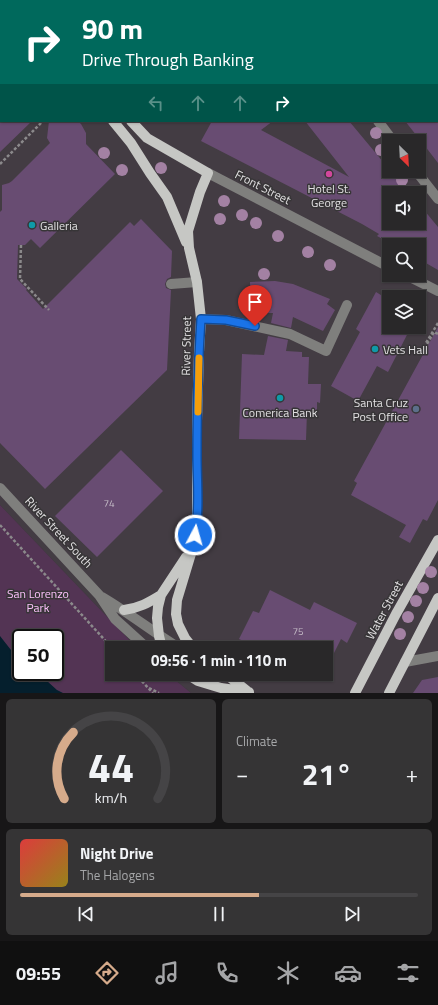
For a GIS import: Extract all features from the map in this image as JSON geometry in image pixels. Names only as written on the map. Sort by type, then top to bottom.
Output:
[{"type":"main road","points":[[114,122],[131,143],[167,197],[189,248]]},
{"type":"main road","name":"Front Street","points":[[132,122],[147,138],[208,173]]},
{"type":"main road","name":"River Street","points":[[187,641],[178,624],[176,614],[177,600],[193,547],[197,522],[197,428],[201,319],[197,282],[189,248],[188,231],[200,192],[208,173]]},
{"type":"main road","name":"Water Street","points":[[355,693],[396,614],[438,540]]},
{"type":"main road","name":"River Street","points":[[160,641],[157,618],[161,595],[193,547]]},
{"type":"main road","points":[[124,610],[136,608],[149,603],[161,595]]},
{"type":"main road","points":[[389,693],[438,598]]},
{"type":"main road","points":[[198,681],[221,688],[250,693]]},
{"type":"main road","points":[[235,681],[250,693]]},
{"type":"street","points":[[379,122],[388,134]]},
{"type":"street","name":"Front Street","points":[[208,173],[382,263]]},
{"type":"street","points":[[422,178],[438,199]]},
{"type":"street","points":[[171,284],[197,282]]},
{"type":"street","points":[[420,282],[438,291]]},
{"type":"street","points":[[201,319],[226,320],[290,334],[326,351],[347,305]]},
{"type":"street","name":"River Street South","points":[[0,488],[99,595],[115,619],[139,641]]},
{"type":"street","name":"River Street South","points":[[99,595],[124,610],[159,636]]},
{"type":"street","points":[[159,636],[167,641]]},
{"type":"street","points":[[405,662],[438,656]]},
{"type":"path","points":[[0,163],[42,122]]},
{"type":"path","points":[[21,245],[20,278],[49,310]]},
{"type":"path","points":[[438,323],[426,343],[428,344],[434,332],[438,334]]},
{"type":"path","points":[[0,525],[106,641]]},
{"type":"path","points":[[142,681],[153,693]]},
{"type":"path","points":[[147,686],[158,693]]},
{"type":"shaded area","points":[[0,122],[438,122],[438,693],[191,693],[176,681],[333,681],[333,641],[130,641],[0,505]]},
{"type":"green space","name":"San Lorenzo Park","points":[[0,505],[130,641],[105,641],[105,681],[176,681],[191,693],[0,693]]},
{"type":"water","points":[[0,636],[12,651],[12,681],[47,681],[63,693],[0,693]]},
{"type":"building","points":[[0,122],[31,122],[0,152]]},
{"type":"building","points":[[49,122],[79,122],[86,133],[86,144],[115,174],[40,248],[31,239],[25,245],[18,245],[17,279],[43,309],[130,222],[134,226],[141,219],[172,251],[171,277],[167,279],[165,284],[166,288],[171,290],[167,370],[45,489],[0,443],[0,212],[2,210],[2,185],[12,181],[50,143],[47,138]]},
{"type":"building","name":"Hotel St. George","points":[[211,122],[272,122],[261,130],[349,177],[306,122],[350,122],[382,161],[382,178],[396,178],[403,186],[382,186],[382,230],[426,230],[426,212],[438,227],[438,270],[426,263],[426,238],[382,239],[377,236],[379,234],[201,141]]},
{"type":"building","points":[[406,122],[438,122],[438,163],[426,147],[426,134],[415,134]]},
{"type":"building","points":[[275,281],[293,284],[330,299],[327,304],[335,310],[323,331],[293,317],[291,328],[271,323],[273,313],[251,313],[250,282]]},
{"type":"building","name":"Vets Hall","points":[[376,292],[382,296],[382,334],[407,334],[388,372],[377,366],[358,401],[331,386],[360,332],[356,329]]},
{"type":"building","name":"Santa Cruz Post Office","points":[[438,327],[438,500],[427,521],[423,519],[410,543],[399,537],[406,525],[351,495],[357,483],[354,481]]},
{"type":"building","name":"Comerica Bank","points":[[268,336],[288,340],[286,351],[302,352],[302,357],[309,357],[308,384],[321,384],[320,403],[317,402],[317,412],[307,412],[306,440],[239,439],[242,354],[264,355]]},
{"type":"building","points":[[121,450],[163,491],[97,557],[55,516]]},
{"type":"building","points":[[270,590],[310,610],[314,602],[357,623],[347,643],[341,639],[333,655],[333,641],[243,641],[239,639],[253,611],[259,613]]},
{"type":"building","points":[[438,677],[438,693],[413,693],[422,680]]},
{"type":"slow traffic","points":[[198,412],[199,358]]},
{"type":"place","name":"Hotel St. George","points":[[329,174]]},
{"type":"place","name":"Galleria","points":[[32,225]]},
{"type":"place","name":"Vets Hall","points":[[375,349]]},
{"type":"place","name":"Comerica Bank","points":[[280,398]]},
{"type":"place","name":"Santa Cruz Post Office","points":[[416,409]]},
{"type":"route","points":[[195,535],[197,522],[199,352],[201,319],[226,320],[255,326]]}]
